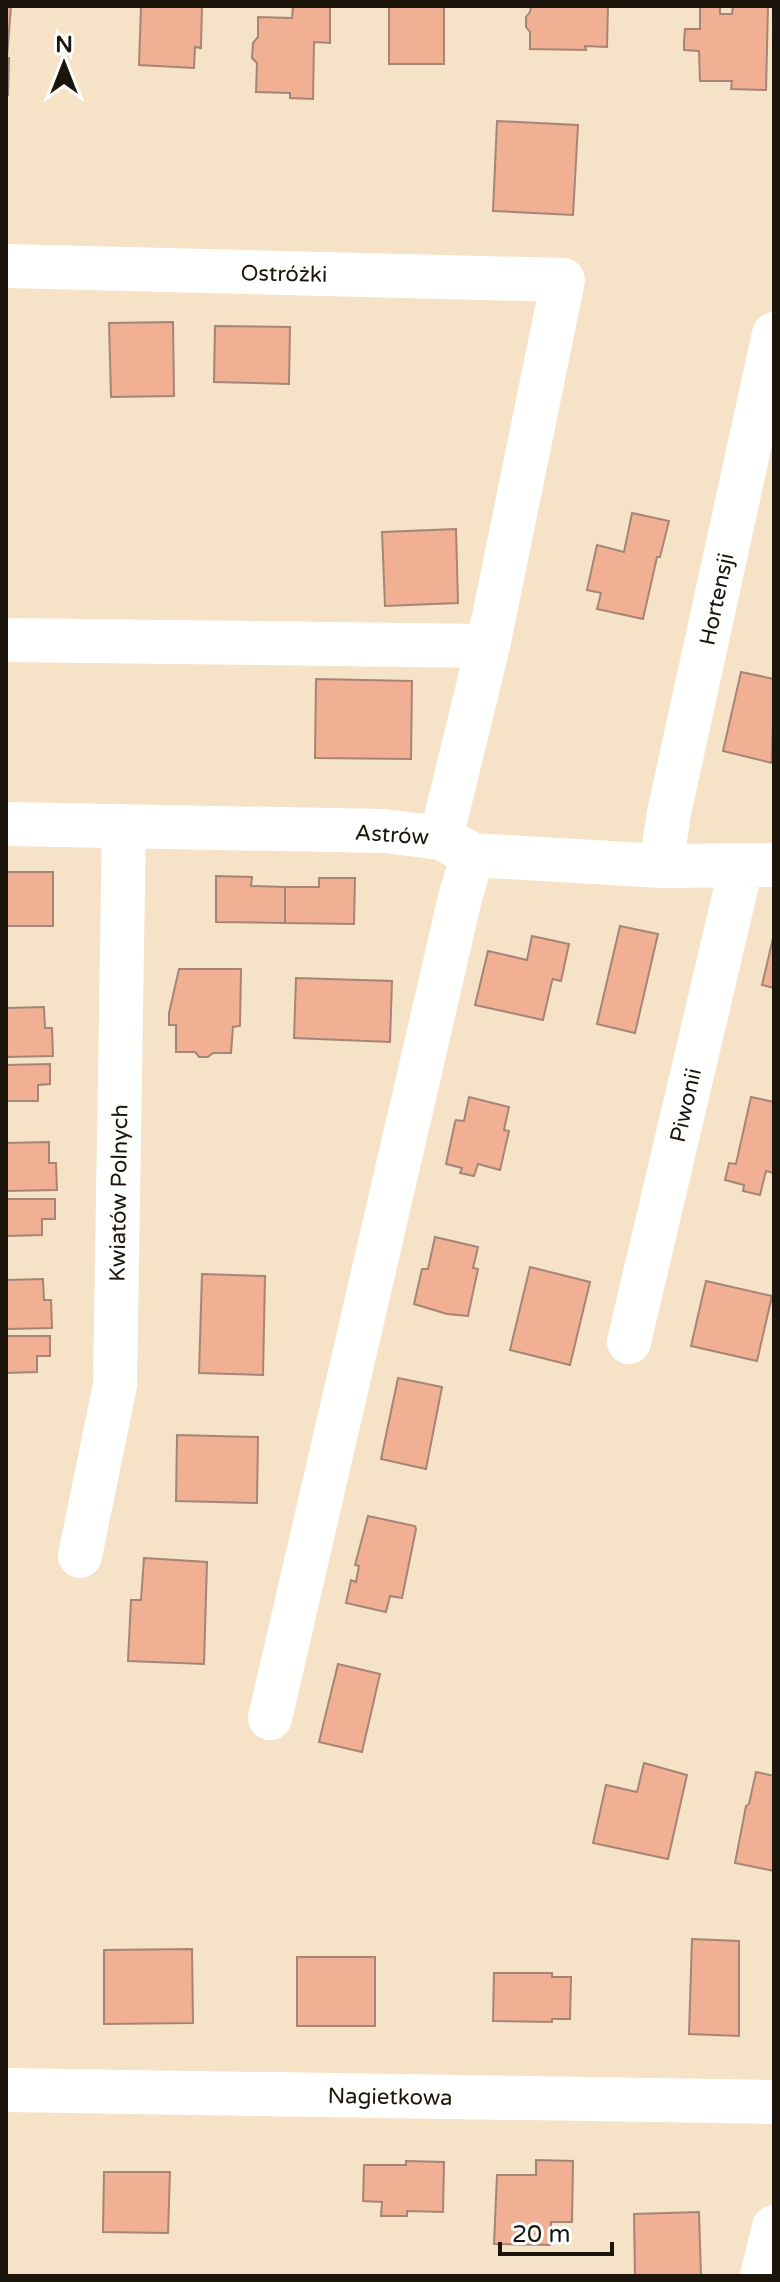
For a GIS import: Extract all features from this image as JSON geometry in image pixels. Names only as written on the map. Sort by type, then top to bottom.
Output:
[{"type":"street","name":"Ostróżki","points":[[6,266],[563,280],[488,646]]},
{"type":"street","name":"Hortensji","points":[[661,866],[669,813],[774,334]]},
{"type":"street","points":[[6,640],[488,646],[457,846],[461,894],[270,1718]]},
{"type":"street","name":"Astrów","points":[[6,824],[384,831],[457,846],[661,866],[758,866]]},
{"type":"street","name":"Kwiatów Polnych","points":[[80,1556],[115,1385],[124,826]]},
{"type":"street","name":"Piwonii","points":[[629,1342],[758,866]]},
{"type":"street","name":"Nagietkowa","points":[[6,2090],[774,2102]]},
{"type":"street","points":[[762,2276],[774,2227]]},
{"type":"building","points":[[6,6],[11,6],[8,95],[6,95]]},
{"type":"building","points":[[141,6],[202,6],[201,48],[195,47],[194,68],[139,65]]},
{"type":"building","points":[[293,6],[330,6],[330,43],[314,42],[313,99],[290,98],[290,93],[256,92],[257,63],[252,58],[253,43],[258,37],[258,17],[292,18]]},
{"type":"building","points":[[389,6],[444,6],[444,64],[389,64]]},
{"type":"building","points":[[531,6],[608,6],[607,47],[585,46],[586,50],[530,49],[526,17]]},
{"type":"building","points":[[700,6],[720,6],[720,14],[732,14],[733,6],[768,6],[766,90],[731,89],[732,81],[700,81],[699,51],[684,50],[684,41],[685,29],[700,29]]},
{"type":"building","points":[[497,121],[578,125],[573,215],[493,211]]},
{"type":"building","points":[[173,322],[174,396],[111,397],[109,323]]},
{"type":"building","points":[[215,326],[290,327],[289,384],[214,382]]},
{"type":"building","points":[[632,513],[669,521],[643,619],[597,609],[601,593],[587,590],[597,545],[624,552]]},
{"type":"building","points":[[456,529],[458,603],[385,606],[382,532]]},
{"type":"building","points":[[741,672],[774,679],[772,763],[723,751]]},
{"type":"building","points":[[316,679],[412,681],[411,759],[315,758]]},
{"type":"building","points":[[6,872],[53,872],[53,926],[6,926]]},
{"type":"building","points":[[216,876],[252,877],[251,886],[285,887],[285,923],[216,922]]},
{"type":"building","points":[[319,878],[355,878],[354,924],[285,923],[285,887],[319,887]]},
{"type":"building","points":[[620,926],[658,934],[635,1033],[597,1024]]},
{"type":"building","points":[[774,934],[774,988],[762,985]]},
{"type":"building","points":[[532,936],[569,944],[561,981],[552,981],[543,1020],[475,1005],[488,951],[527,960]]},
{"type":"building","points":[[179,969],[241,969],[240,1026],[233,1027],[231,1053],[199,1057],[195,1052],[176,1052],[176,1025],[169,1025],[169,1013]]},
{"type":"building","points":[[296,978],[392,981],[390,1042],[294,1038]]},
{"type":"building","points":[[44,1007],[45,1028],[52,1028],[53,1056],[6,1057],[6,1008]]},
{"type":"building","points":[[50,1064],[50,1084],[38,1085],[38,1101],[6,1101],[6,1065]]},
{"type":"building","points":[[469,1097],[509,1107],[504,1130],[509,1131],[500,1170],[478,1164],[474,1176],[460,1173],[462,1168],[446,1164],[455,1122],[464,1121]]},
{"type":"building","points":[[751,1097],[774,1102],[774,1173],[766,1171],[760,1195],[743,1191],[744,1185],[725,1180],[729,1163],[736,1164]]},
{"type":"building","points":[[49,1142],[49,1163],[56,1163],[57,1190],[6,1191],[6,1143]]},
{"type":"building","points":[[6,1199],[55,1199],[55,1219],[42,1219],[42,1235],[6,1236]]},
{"type":"building","points":[[435,1237],[478,1247],[473,1268],[478,1269],[468,1316],[447,1314],[414,1304],[422,1269],[428,1269]]},
{"type":"building","points":[[530,1267],[590,1282],[570,1365],[510,1350]]},
{"type":"building","points":[[202,1274],[265,1276],[263,1375],[199,1373]]},
{"type":"building","points":[[43,1279],[44,1300],[51,1300],[52,1328],[6,1329],[6,1280]]},
{"type":"building","points":[[706,1281],[772,1296],[757,1361],[691,1346]]},
{"type":"building","points":[[6,1336],[50,1336],[50,1356],[37,1356],[37,1372],[6,1373]]},
{"type":"building","points":[[398,1378],[442,1387],[426,1469],[381,1459]]},
{"type":"building","points":[[177,1435],[258,1437],[257,1503],[176,1501]]},
{"type":"building","points":[[368,1516],[415,1526],[416,1529],[402,1598],[390,1596],[386,1612],[346,1603],[351,1580],[356,1582],[359,1566],[355,1565]]},
{"type":"building","points":[[144,1558],[207,1562],[204,1664],[128,1661],[131,1600],[141,1600]]},
{"type":"building","points":[[338,1664],[380,1674],[362,1752],[319,1742]]},
{"type":"building","points":[[644,1763],[687,1775],[668,1859],[593,1843],[606,1785],[637,1792]]},
{"type":"building","points":[[756,1772],[774,1776],[774,1871],[735,1863]]},
{"type":"building","points":[[692,1939],[739,1941],[739,2036],[689,2034]]},
{"type":"building","points":[[192,1949],[193,2023],[104,2024],[104,1950]]},
{"type":"building","points":[[297,1957],[375,1957],[375,2026],[297,2026]]},
{"type":"building","points":[[494,1973],[552,1973],[552,1977],[571,1977],[570,2019],[552,2019],[552,2022],[493,2021]]},
{"type":"building","points":[[536,2160],[573,2161],[572,2222],[551,2222],[550,2245],[494,2244],[497,2175],[536,2175]]},
{"type":"building","points":[[406,2161],[444,2162],[443,2212],[407,2211],[407,2216],[381,2216],[382,2202],[363,2201],[364,2165],[406,2165]]},
{"type":"building","points":[[104,2172],[170,2172],[168,2233],[103,2232]]},
{"type":"building","points":[[699,2212],[701,2276],[635,2276],[634,2214]]}]
